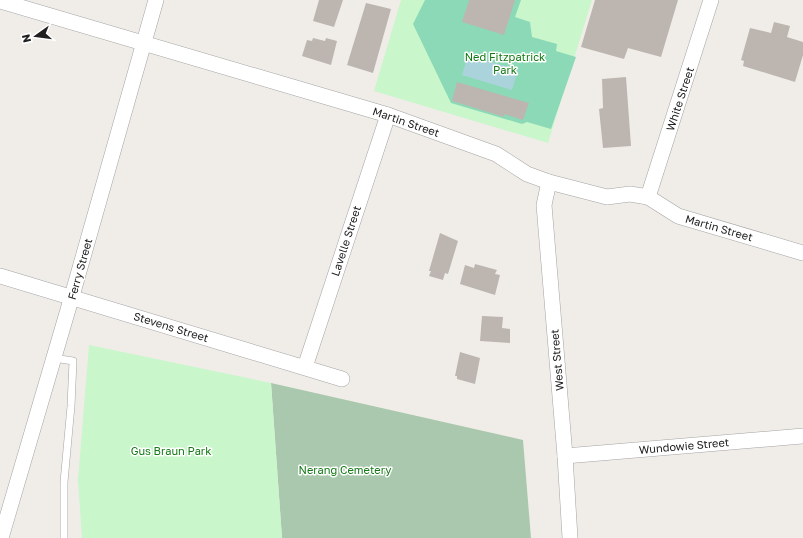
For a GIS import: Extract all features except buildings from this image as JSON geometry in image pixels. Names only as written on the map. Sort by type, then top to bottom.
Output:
[{"type":"street","name":"Ferry Street","points":[[1,538],[72,296],[142,44],[156,0]]},
{"type":"street","name":"White Street","points":[[648,197],[711,0]]},
{"type":"street","name":"Martin Street","points":[[0,2],[388,115],[496,154],[527,174],[549,182],[607,197],[630,194],[648,197],[678,216],[803,253]]},
{"type":"street","name":"Lavelle Street","points":[[305,368],[388,115]]},
{"type":"street","name":"West Street","points":[[549,182],[544,206],[565,456],[570,538]]},
{"type":"street","name":"Stevens Street","points":[[0,276],[72,296],[342,379]]},
{"type":"street","name":"Wundowie Street","points":[[565,456],[803,436]]},
{"type":"lane","points":[[54,358],[73,361],[71,406],[64,482],[64,538]]},
{"type":"green space","name":"Ned Fitzpatrick Park","points":[[401,0],[592,0],[548,143],[374,91]]},
{"type":"green space","name":"Ned Fitzpatrick Park","points":[[425,0],[521,0],[515,17],[530,22],[532,37],[557,44],[556,51],[576,57],[551,129],[527,122],[522,124],[451,103],[413,24]]},
{"type":"green space","name":"Gus Braun Park","points":[[89,345],[271,383],[282,538],[82,538],[78,480]]},
{"type":"green space","name":"Nerang Cemetery","points":[[271,383],[523,440],[531,538],[282,538]]},
{"type":"water","points":[[468,55],[518,70],[512,90],[462,75]]}]
